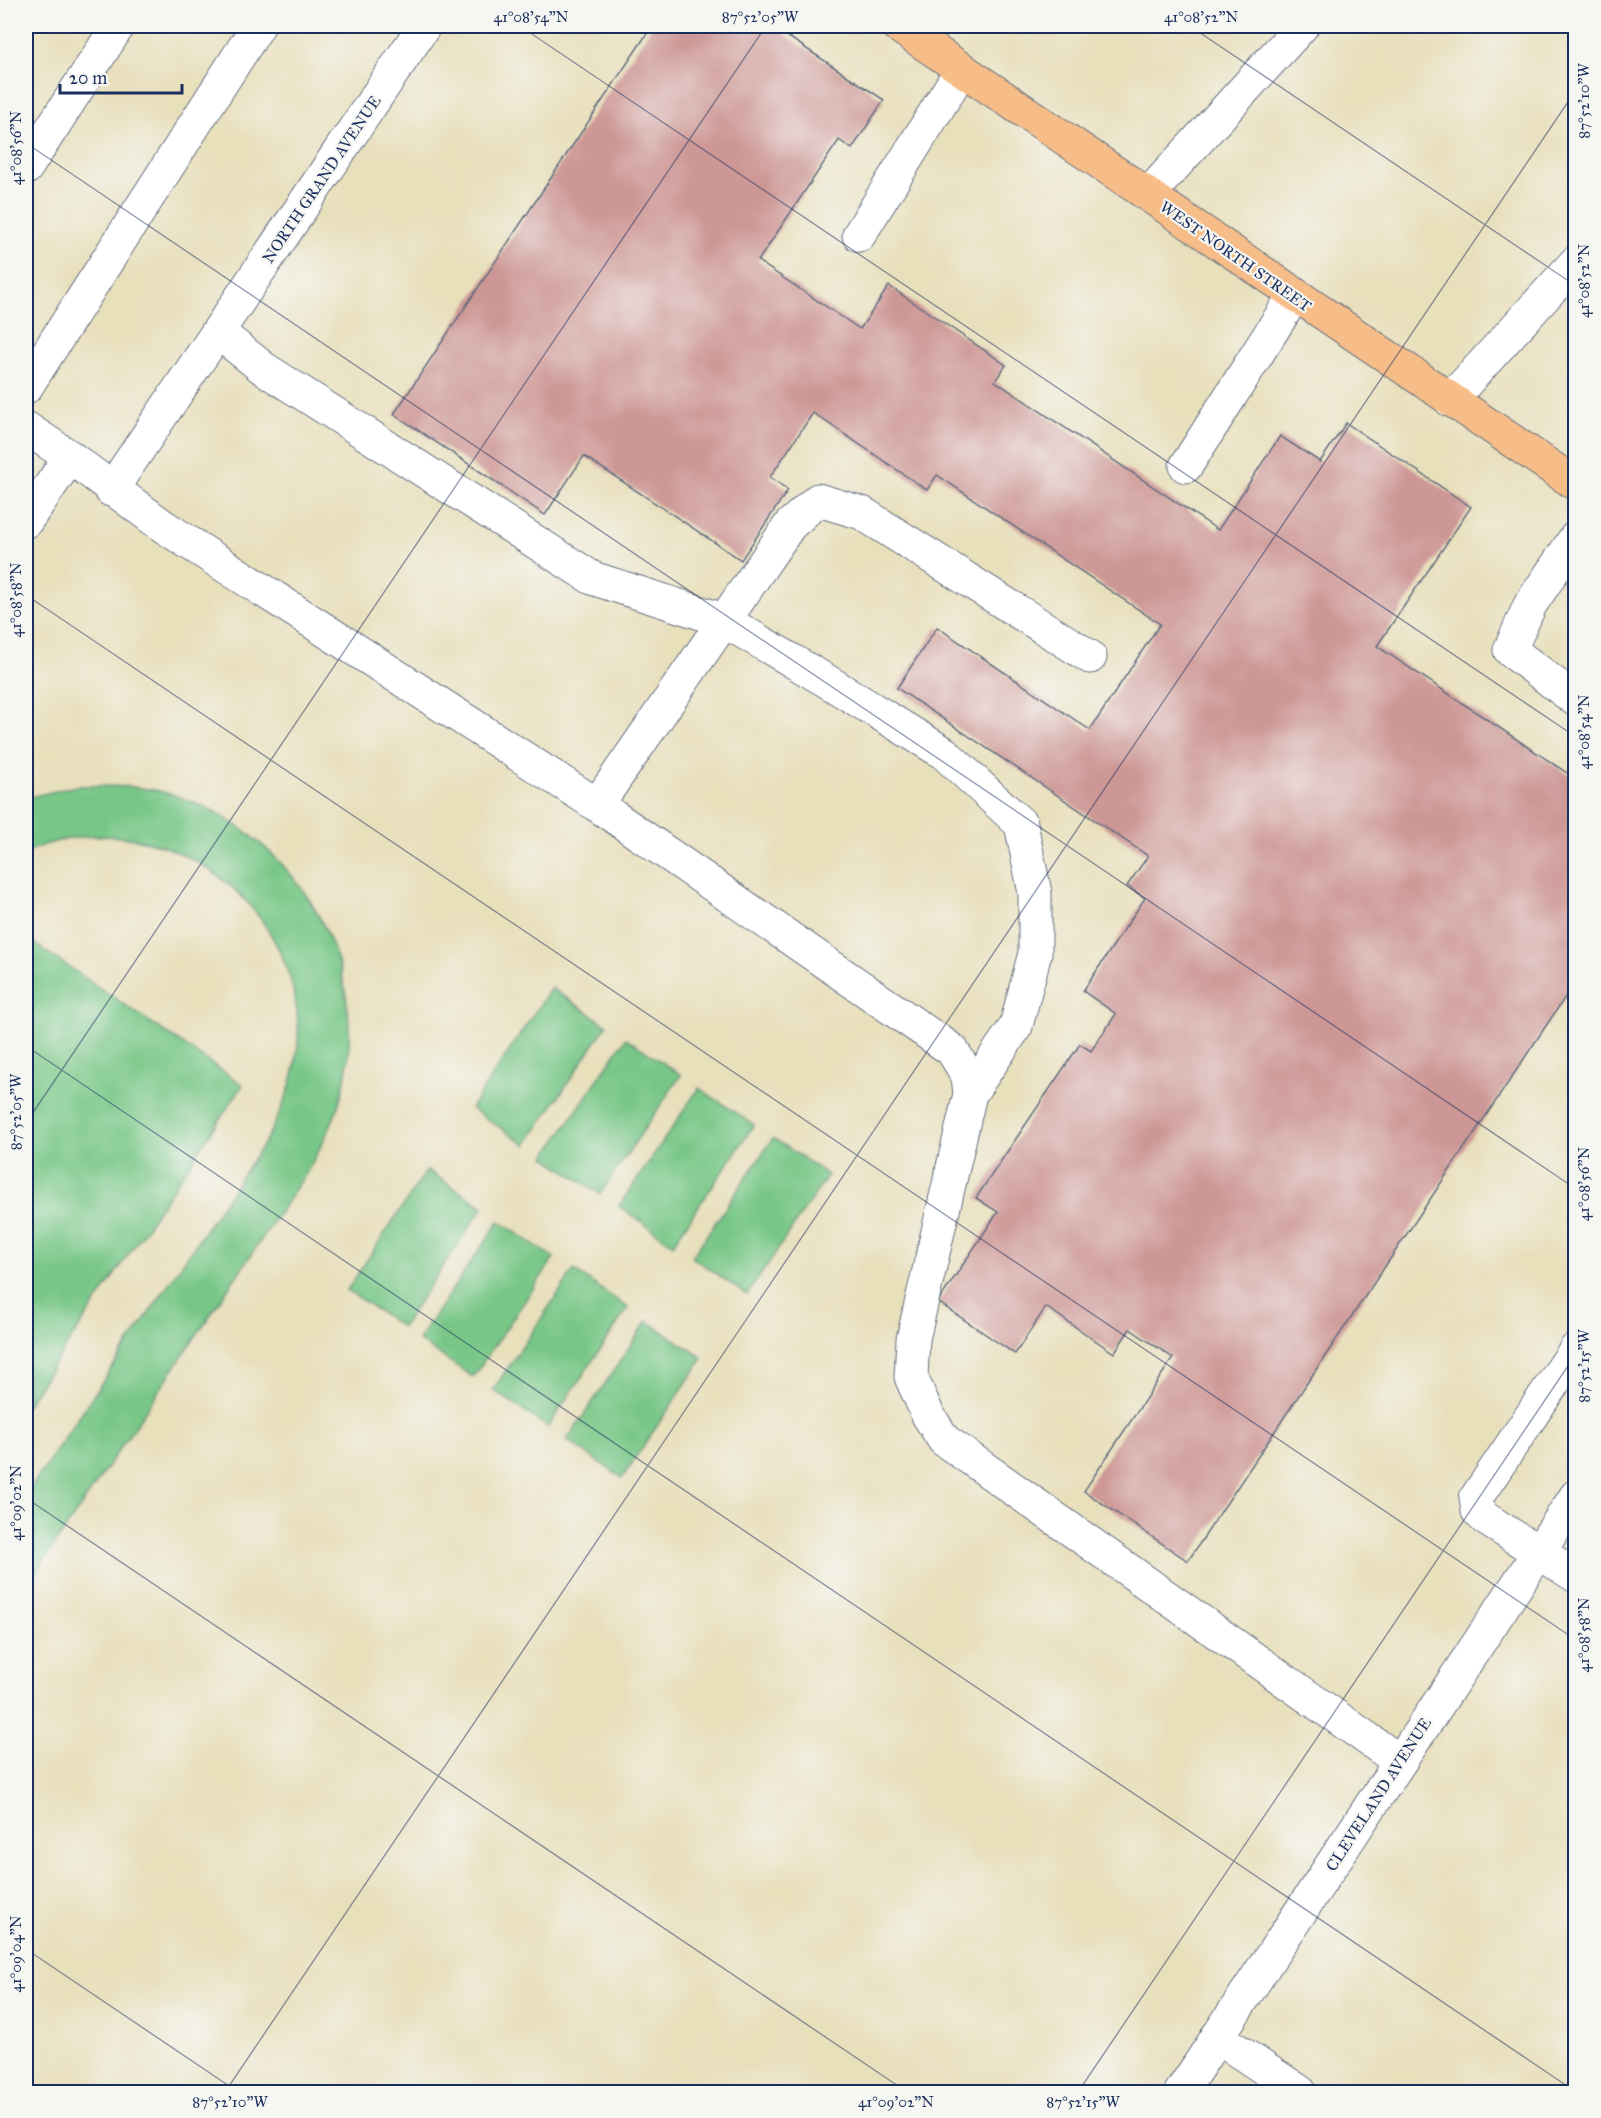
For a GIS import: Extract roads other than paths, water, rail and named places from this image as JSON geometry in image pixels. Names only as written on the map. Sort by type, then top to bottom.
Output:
[{"type":"main road","name":"WEST NORTH STREET","points":[[898,26],[1575,484]]},
{"type":"street","points":[[26,168],[118,26]]},
{"type":"street","points":[[26,387],[258,26]]},
{"type":"street","name":"NORTH GRAND AVENUE","points":[[111,490],[424,26]]},
{"type":"street","points":[[1148,195],[1302,26]]},
{"type":"street","points":[[860,234],[962,69]]},
{"type":"street","points":[[1450,400],[1575,262]]},
{"type":"street","points":[[1186,466],[1294,296]]},
{"type":"street","points":[[218,332],[263,368],[592,578],[723,620],[944,753],[1022,824],[1035,893],[1035,953],[1016,1026],[970,1094]]},
{"type":"street","points":[[26,428],[70,457],[111,490],[163,526],[597,805],[952,1050],[968,1076],[970,1094],[912,1339],[911,1377],[928,1415],[944,1440],[1399,1761]]},
{"type":"street","points":[[26,521],[70,457]]},
{"type":"street","points":[[597,805],[790,525],[818,500],[862,513],[1090,657]]},
{"type":"street","points":[[1575,537],[1530,605],[1510,650],[1575,700]]},
{"type":"street","points":[[1575,1349],[1476,1498],[1478,1511],[1486,1519],[1538,1550],[1575,1576]]},
{"type":"street","name":"CLEVELAND AVENUE","points":[[1181,2092],[1575,1496]]},
{"type":"street","points":[[1217,2037],[1300,2092]]}]
